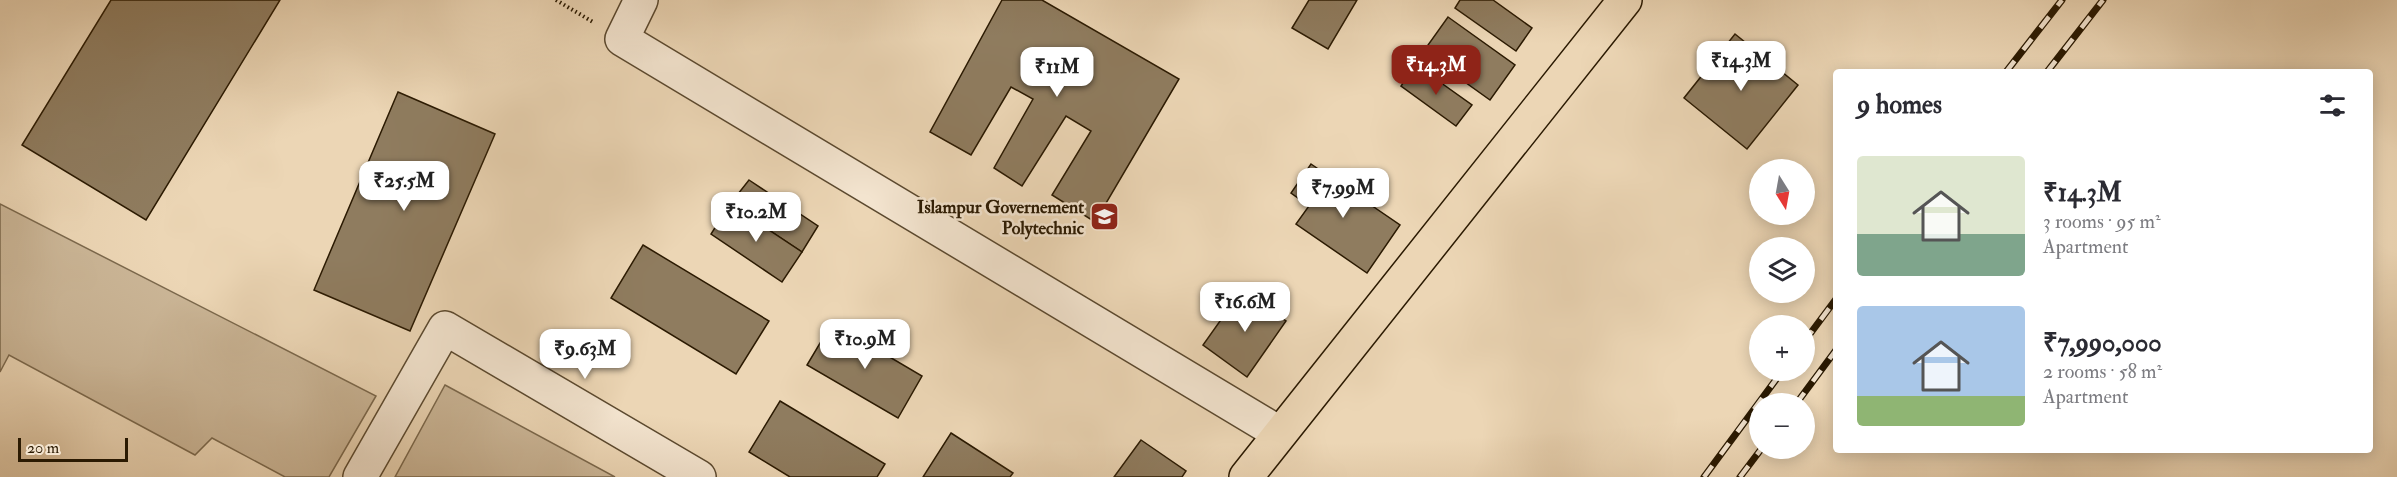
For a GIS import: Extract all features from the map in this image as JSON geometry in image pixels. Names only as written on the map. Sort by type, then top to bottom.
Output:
[{"type":"main road","points":[[1246,477],[1625,0]]},
{"type":"street","points":[[641,0],[622,39],[1279,433]]},
{"type":"street","points":[[360,477],[445,328],[699,477]]},
{"type":"shaded area","points":[[0,204],[376,396],[329,477],[285,477],[212,438],[195,455],[9,355],[0,372]]},
{"type":"shaded area","points":[[445,385],[615,477],[395,477]]},
{"type":"building","points":[[111,0],[280,0],[146,220],[22,145]]},
{"type":"building","points":[[1002,0],[1042,0],[1179,79],[1095,222],[1052,195],[1091,131],[1066,116],[1022,186],[994,168],[1033,99],[1011,87],[971,155],[930,132]]},
{"type":"building","points":[[1309,0],[1357,0],[1328,49],[1292,28]]},
{"type":"building","points":[[1460,0],[1493,0],[1532,28],[1516,51],[1455,8]]},
{"type":"building","points":[[1448,17],[1515,65],[1490,100],[1423,52]]},
{"type":"building","points":[[1735,34],[1798,85],[1747,149],[1684,98]]},
{"type":"building","points":[[1416,65],[1472,105],[1456,126],[1401,86]]},
{"type":"building","points":[[398,92],[495,134],[410,331],[314,290]]},
{"type":"building","points":[[1311,164],[1400,225],[1367,273],[1296,224],[1309,206],[1291,193]]},
{"type":"building","points":[[749,180],[818,226],[802,252],[730,204]]},
{"type":"building","points":[[730,204],[802,252],[782,282],[711,234]]},
{"type":"building","points":[[643,245],[769,321],[736,374],[611,298]]},
{"type":"building","points":[[1242,290],[1286,321],[1247,377],[1203,345]]},
{"type":"building","points":[[832,323],[922,376],[898,418],[807,365]]},
{"type":"building","points":[[780,401],[885,464],[877,477],[790,477],[749,452]]},
{"type":"building","points":[[951,433],[1013,473],[1010,477],[923,477]]},
{"type":"building","points":[[1141,440],[1186,471],[1182,477],[1114,477]]},
{"type":"railway","points":[[2008,69],[2062,0]]},
{"type":"railway","points":[[2049,69],[2103,0]]},
{"type":"railway","points":[[1815,327],[1833,303]]},
{"type":"railway","points":[[1804,393],[1833,354]]},
{"type":"railway","points":[[1704,477],[1775,381]]},
{"type":"railway","points":[[1740,477],[1754,459]]},
{"type":"place","name":"Islampur Governement Polytechnic","points":[[1105,217]]}]
